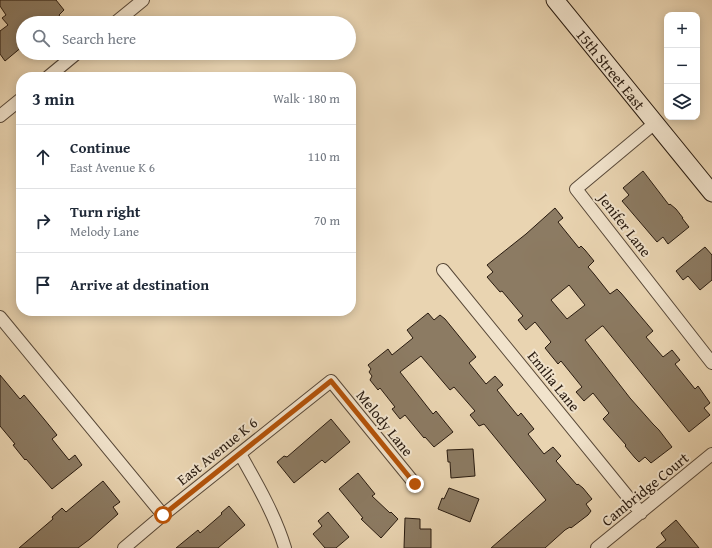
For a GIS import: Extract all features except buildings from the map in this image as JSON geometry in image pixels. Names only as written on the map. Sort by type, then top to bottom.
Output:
[{"type":"street","points":[[124,16],[143,0]]},
{"type":"street","name":"15th Street East","points":[[556,0],[712,193]]},
{"type":"street","points":[[54,72],[69,60]]},
{"type":"street","points":[[0,116],[16,103]]},
{"type":"street","name":"Jenifer Lane","points":[[655,123],[576,189],[712,362]]},
{"type":"street","name":"Emilia Lane","points":[[443,270],[641,513]]},
{"type":"street","points":[[0,317],[163,515]]},
{"type":"street","name":"East Avenue K 6","points":[[124,548],[331,381]]},
{"type":"street","name":"Melody Lane","points":[[331,381],[415,484]]},
{"type":"street","points":[[240,454],[264,498],[285,548]]},
{"type":"street","name":"Cambridge Court","points":[[598,548],[712,454]]},
{"type":"route","points":[[163,515],[331,381],[415,484]]}]
